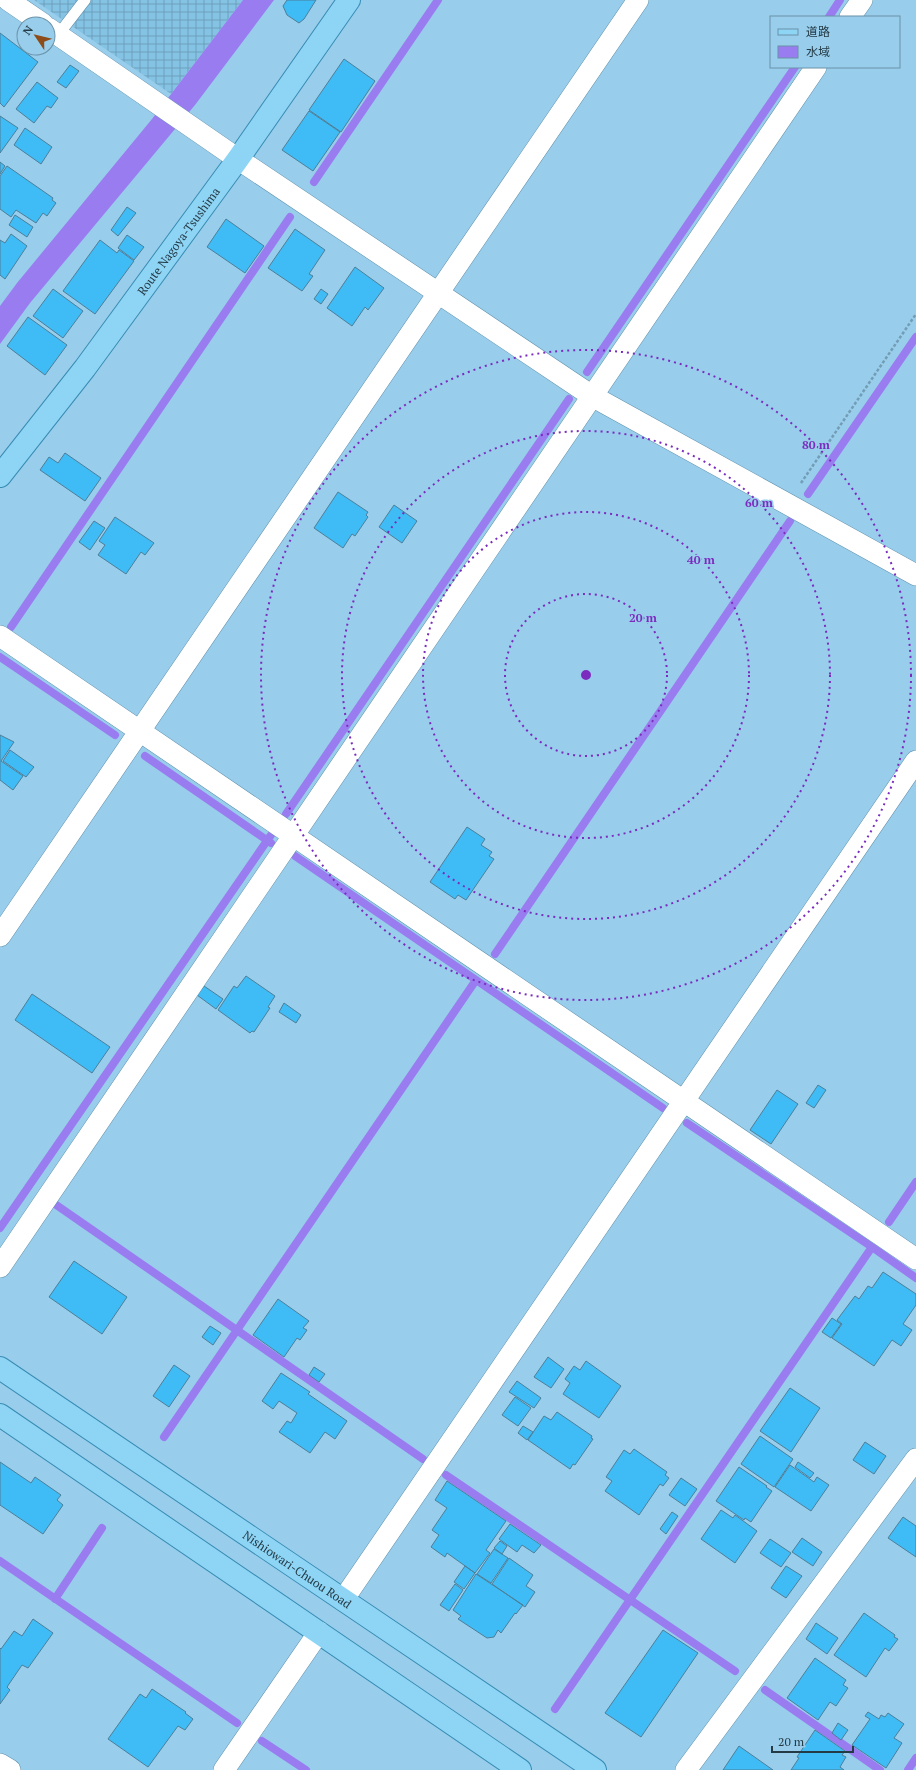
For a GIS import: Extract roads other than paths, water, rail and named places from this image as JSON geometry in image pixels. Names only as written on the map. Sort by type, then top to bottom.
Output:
[{"type":"main road","name":"Route Nagoya-Tsushima","points":[[0,476],[85,368],[238,159],[349,0]]},
{"type":"main road","name":"Nishiowari-Chuou Road","points":[[0,1368],[595,1770]]},
{"type":"main road","points":[[0,1415],[520,1770]]},
{"type":"street","points":[[8,0],[31,16]]},
{"type":"street","points":[[0,936],[638,0]]},
{"type":"street","points":[[851,16],[862,0]]},
{"type":"street","points":[[56,33],[238,159],[592,396],[916,575]]},
{"type":"street","points":[[0,1267],[815,68]]},
{"type":"street","points":[[0,636],[916,1259]]},
{"type":"street","points":[[343,1600],[916,761]]},
{"type":"street","points":[[686,1770],[916,1459]]},
{"type":"street","points":[[224,1770],[319,1632]]},
{"type":"street","points":[[0,1764],[10,1770]]},
{"type":"lane","points":[[56,24],[85,0]]},
{"type":"water","points":[[243,0],[274,0],[195,105],[30,303],[0,344],[0,306],[17,283],[152,119]]},
{"type":"waterway","points":[[314,182],[438,0]]},
{"type":"waterway","points":[[830,16],[840,0]]},
{"type":"waterway","points":[[587,372],[794,68]]},
{"type":"waterway","points":[[11,627],[290,217]]},
{"type":"waterway","points":[[808,494],[916,337]]},
{"type":"waterway","points":[[286,814],[569,399]]},
{"type":"waterway","points":[[495,954],[790,521]]},
{"type":"waterway","points":[[0,657],[115,735]]},
{"type":"waterway","points":[[145,756],[271,843]]},
{"type":"waterway","points":[[0,1228],[271,835]]},
{"type":"waterway","points":[[295,856],[663,1108]]},
{"type":"waterway","points":[[164,1437],[476,980]]},
{"type":"waterway","points":[[687,1123],[916,1278]]},
{"type":"waterway","points":[[889,1222],[916,1182]]},
{"type":"waterway","points":[[52,1202],[423,1459]]},
{"type":"waterway","points":[[555,1709],[872,1247]]},
{"type":"waterway","points":[[446,1475],[735,1671]]},
{"type":"waterway","points":[[55,1599],[102,1528]]},
{"type":"waterway","points":[[0,1561],[237,1723]]},
{"type":"waterway","points":[[765,1690],[880,1770]]},
{"type":"waterway","points":[[262,1741],[306,1770]]},
{"type":"waterway","points":[[908,1770],[916,1758]]}]
